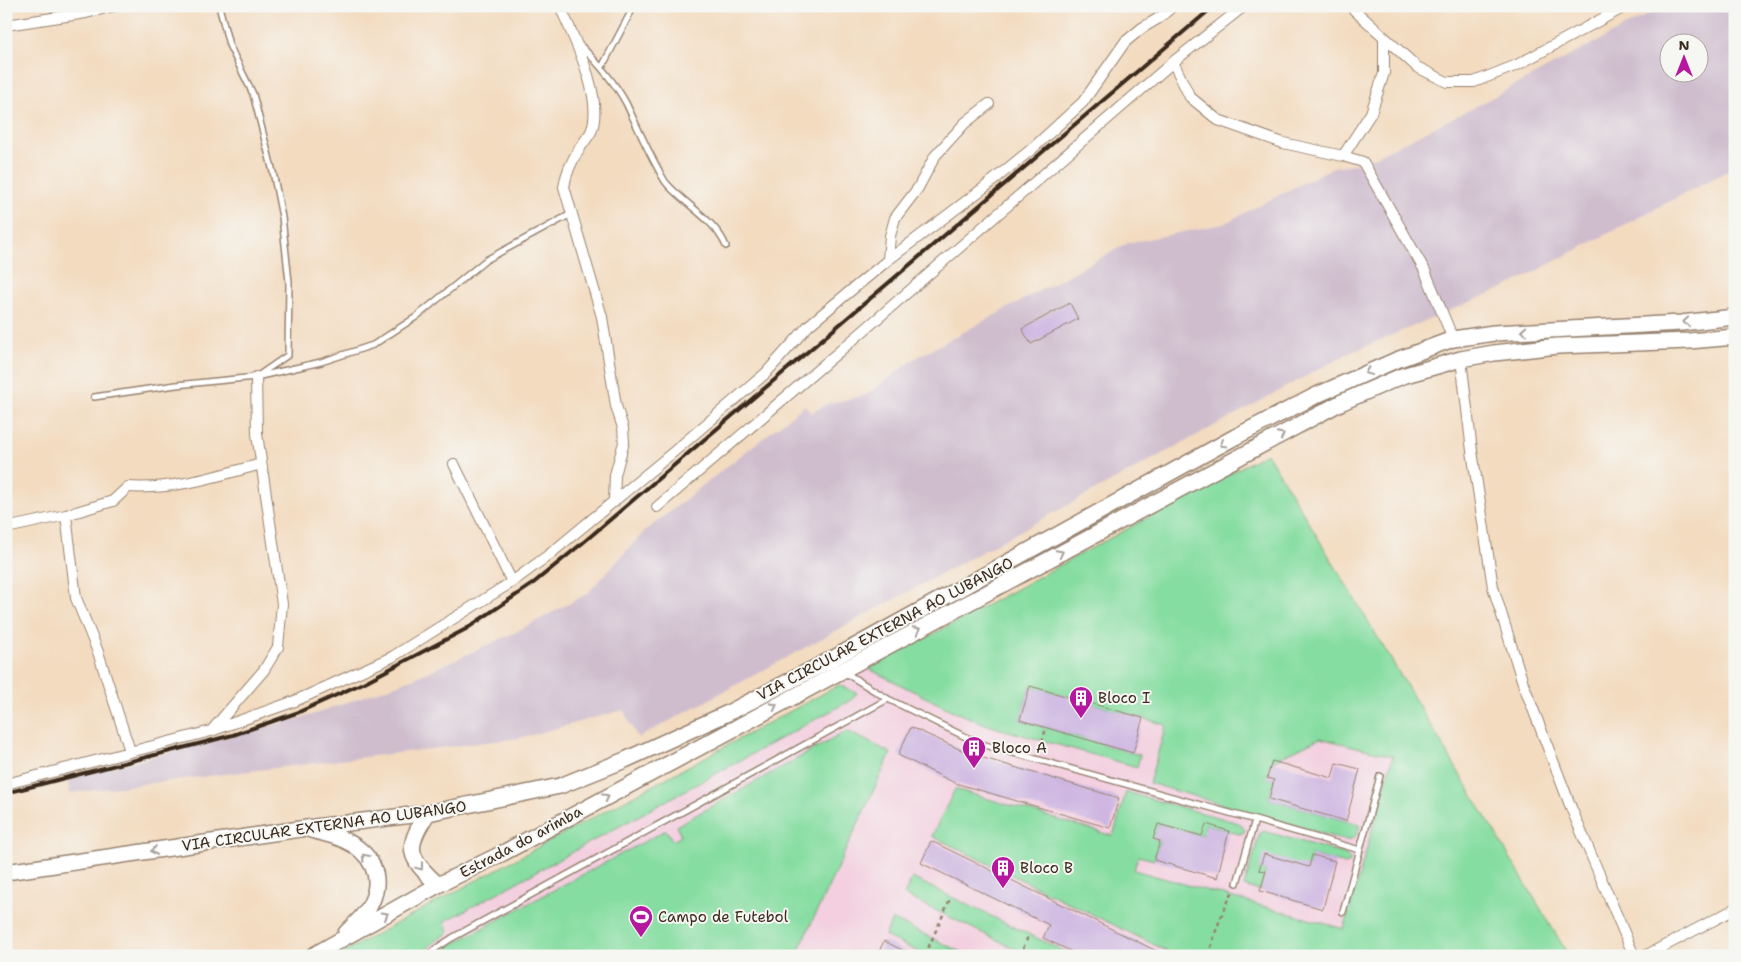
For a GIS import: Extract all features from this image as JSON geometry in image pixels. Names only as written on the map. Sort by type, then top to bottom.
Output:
[{"type":"main road","name":"VIA CIRCULAR EXTERNA AO LUBANGO","points":[[6,872],[307,828],[428,813],[560,786],[626,760],[728,713],[834,658],[1276,416],[1394,360],[1453,340],[1494,333],[1681,323],[1735,317]]},
{"type":"main road","name":"VIA CIRCULAR EXTERNA AO LUBANGO","points":[[731,729],[1340,403],[1402,376],[1461,359],[1494,353],[1558,346],[1679,342],[1735,337]]},
{"type":"main road","name":"Estrada do arimba","points":[[312,956],[438,885],[503,853],[731,729]]},
{"type":"main road","points":[[428,813],[416,831],[412,851],[418,867],[438,885]]},
{"type":"main road","points":[[307,828],[345,840],[365,854],[374,868],[376,886],[371,905],[339,942]]},
{"type":"street","points":[[6,25],[86,13],[114,6]]},
{"type":"street","points":[[560,6],[577,42],[592,92],[594,116],[591,131],[575,155],[566,174],[564,187],[600,308],[616,406],[623,428],[624,442],[615,475],[614,502]]},
{"type":"street","points":[[6,784],[211,731],[295,701],[392,658],[512,582],[614,502],[766,372],[809,325],[888,260],[985,187],[1033,148],[1083,102],[1125,42],[1142,28],[1159,18],[1172,6]]},
{"type":"street","points":[[657,507],[1173,62],[1244,6]]},
{"type":"street","points":[[1350,6],[1418,67],[1447,82],[1474,82],[1517,65],[1626,6]]},
{"type":"street","points":[[1343,156],[1371,113],[1384,73],[1384,37]]},
{"type":"street","points":[[1173,62],[1190,97],[1218,120],[1283,143],[1364,162],[1424,271],[1453,340]]},
{"type":"street","points":[[888,260],[890,236],[895,218],[918,188],[935,156],[965,122],[989,104]]},
{"type":"street","points":[[1461,359],[1472,450],[1493,587],[1523,683],[1572,810],[1634,956]]},
{"type":"street","points":[[211,731],[264,670],[278,647],[282,604],[260,464],[257,434],[256,377]]},
{"type":"street","points":[[6,528],[66,515],[113,501],[128,488],[150,489],[199,482],[260,464]]},
{"type":"street","points":[[454,464],[512,582]]},
{"type":"street","points":[[66,515],[76,598],[98,652],[130,751]]},
{"type":"street","points":[[1645,956],[1735,909]]},
{"type":"lane","points":[[219,6],[229,45],[253,94],[282,217],[289,282],[288,355],[256,377]]},
{"type":"lane","points":[[602,67],[634,6]]},
{"type":"lane","points":[[577,42],[602,67],[625,102],[666,183],[710,223],[723,239],[726,246]]},
{"type":"lane","points":[[94,397],[176,384],[256,377],[320,362],[372,345],[416,317],[486,260],[571,214]]},
{"type":"lane","points":[[842,670],[888,699],[978,743],[1360,850]]},
{"type":"lane","points":[[429,956],[435,949],[460,933],[888,699]]},
{"type":"lane","points":[[1343,912],[1380,776]]},
{"type":"lane","points":[[1237,883],[1255,820]]},
{"type":"path","points":[[1037,759],[1046,728]]},
{"type":"path","points":[[1209,956],[1222,912],[1237,883]]},
{"type":"path","points":[[925,955],[951,897]]},
{"type":"path","points":[[1020,956],[1029,934]]},
{"type":"shaded area","points":[[1664,6],[1735,6],[1735,167],[1506,287],[1347,354],[638,738],[623,710],[520,738],[70,793],[67,779],[315,714],[415,678],[514,633],[587,594],[644,532],[805,405],[811,413],[827,404],[866,395],[916,358],[1128,243],[1223,224],[1334,167],[1364,162],[1465,112]]},
{"type":"shaded area","points":[[1267,453],[1569,956],[336,956],[852,678]]},
{"type":"green space","points":[[1267,453],[1569,956],[1177,956],[932,836],[955,789],[1113,836],[1126,792],[1239,823],[1245,830],[1239,834],[1206,824],[1202,836],[1158,824],[1154,839],[1160,841],[1154,860],[1138,856],[1134,870],[1344,929],[1393,756],[1320,738],[1272,761],[1268,778],[1274,780],[1269,799],[1360,825],[1355,836],[1344,840],[1149,783],[1166,725],[1030,686],[1020,720],[1140,755],[1137,767],[990,726],[955,712],[869,669]]},
{"type":"green space","points":[[839,685],[857,693],[851,700],[444,922],[449,932],[431,945],[421,956],[336,956]]},
{"type":"green space","points":[[847,731],[891,753],[796,956],[437,956],[447,947],[666,830],[673,841],[681,836],[676,826]]},
{"type":"green space","points":[[1264,831],[1345,854],[1351,860],[1345,864],[1312,855],[1309,867],[1259,869],[1266,871],[1260,891],[1244,886],[1259,836]]},
{"type":"green space","points":[[912,878],[1074,956],[1030,956],[904,895]]},
{"type":"green space","points":[[892,919],[969,956],[927,956],[885,936]]},
{"type":"building","points":[[1070,303],[1078,319],[1031,344],[1022,329]]},
{"type":"building","name":"Bloco I","points":[[1030,686],[1143,718],[1133,753],[1020,720]]},
{"type":"building","name":"Bloco A","points":[[911,727],[970,754],[1119,798],[1110,828],[955,783],[898,755]]},
{"type":"building","points":[[1272,761],[1332,778],[1336,763],[1360,769],[1346,821],[1269,799],[1274,780],[1267,778]]},
{"type":"building","points":[[1158,824],[1202,836],[1206,824],[1229,831],[1217,878],[1154,860],[1160,841],[1153,839]]},
{"type":"building","name":"Bloco B","points":[[931,841],[1167,956],[1081,956],[1043,938],[1049,925],[921,863]]},
{"type":"building","points":[[1264,854],[1309,867],[1312,855],[1335,861],[1323,909],[1260,891],[1266,871],[1259,870]]},
{"type":"building","points":[[884,941],[914,956],[877,956]]},
{"type":"railway","points":[[6,793],[233,735],[299,712],[363,683],[466,629],[531,585],[585,541],[1214,6]]},
{"type":"place","name":"Bloco I","points":[[1081,719]]},
{"type":"place","name":"Bloco A","points":[[974,769]]},
{"type":"place","name":"Bloco B","points":[[1003,889]]},
{"type":"place","name":"Campo de Futebol","points":[[641,938]]}]
